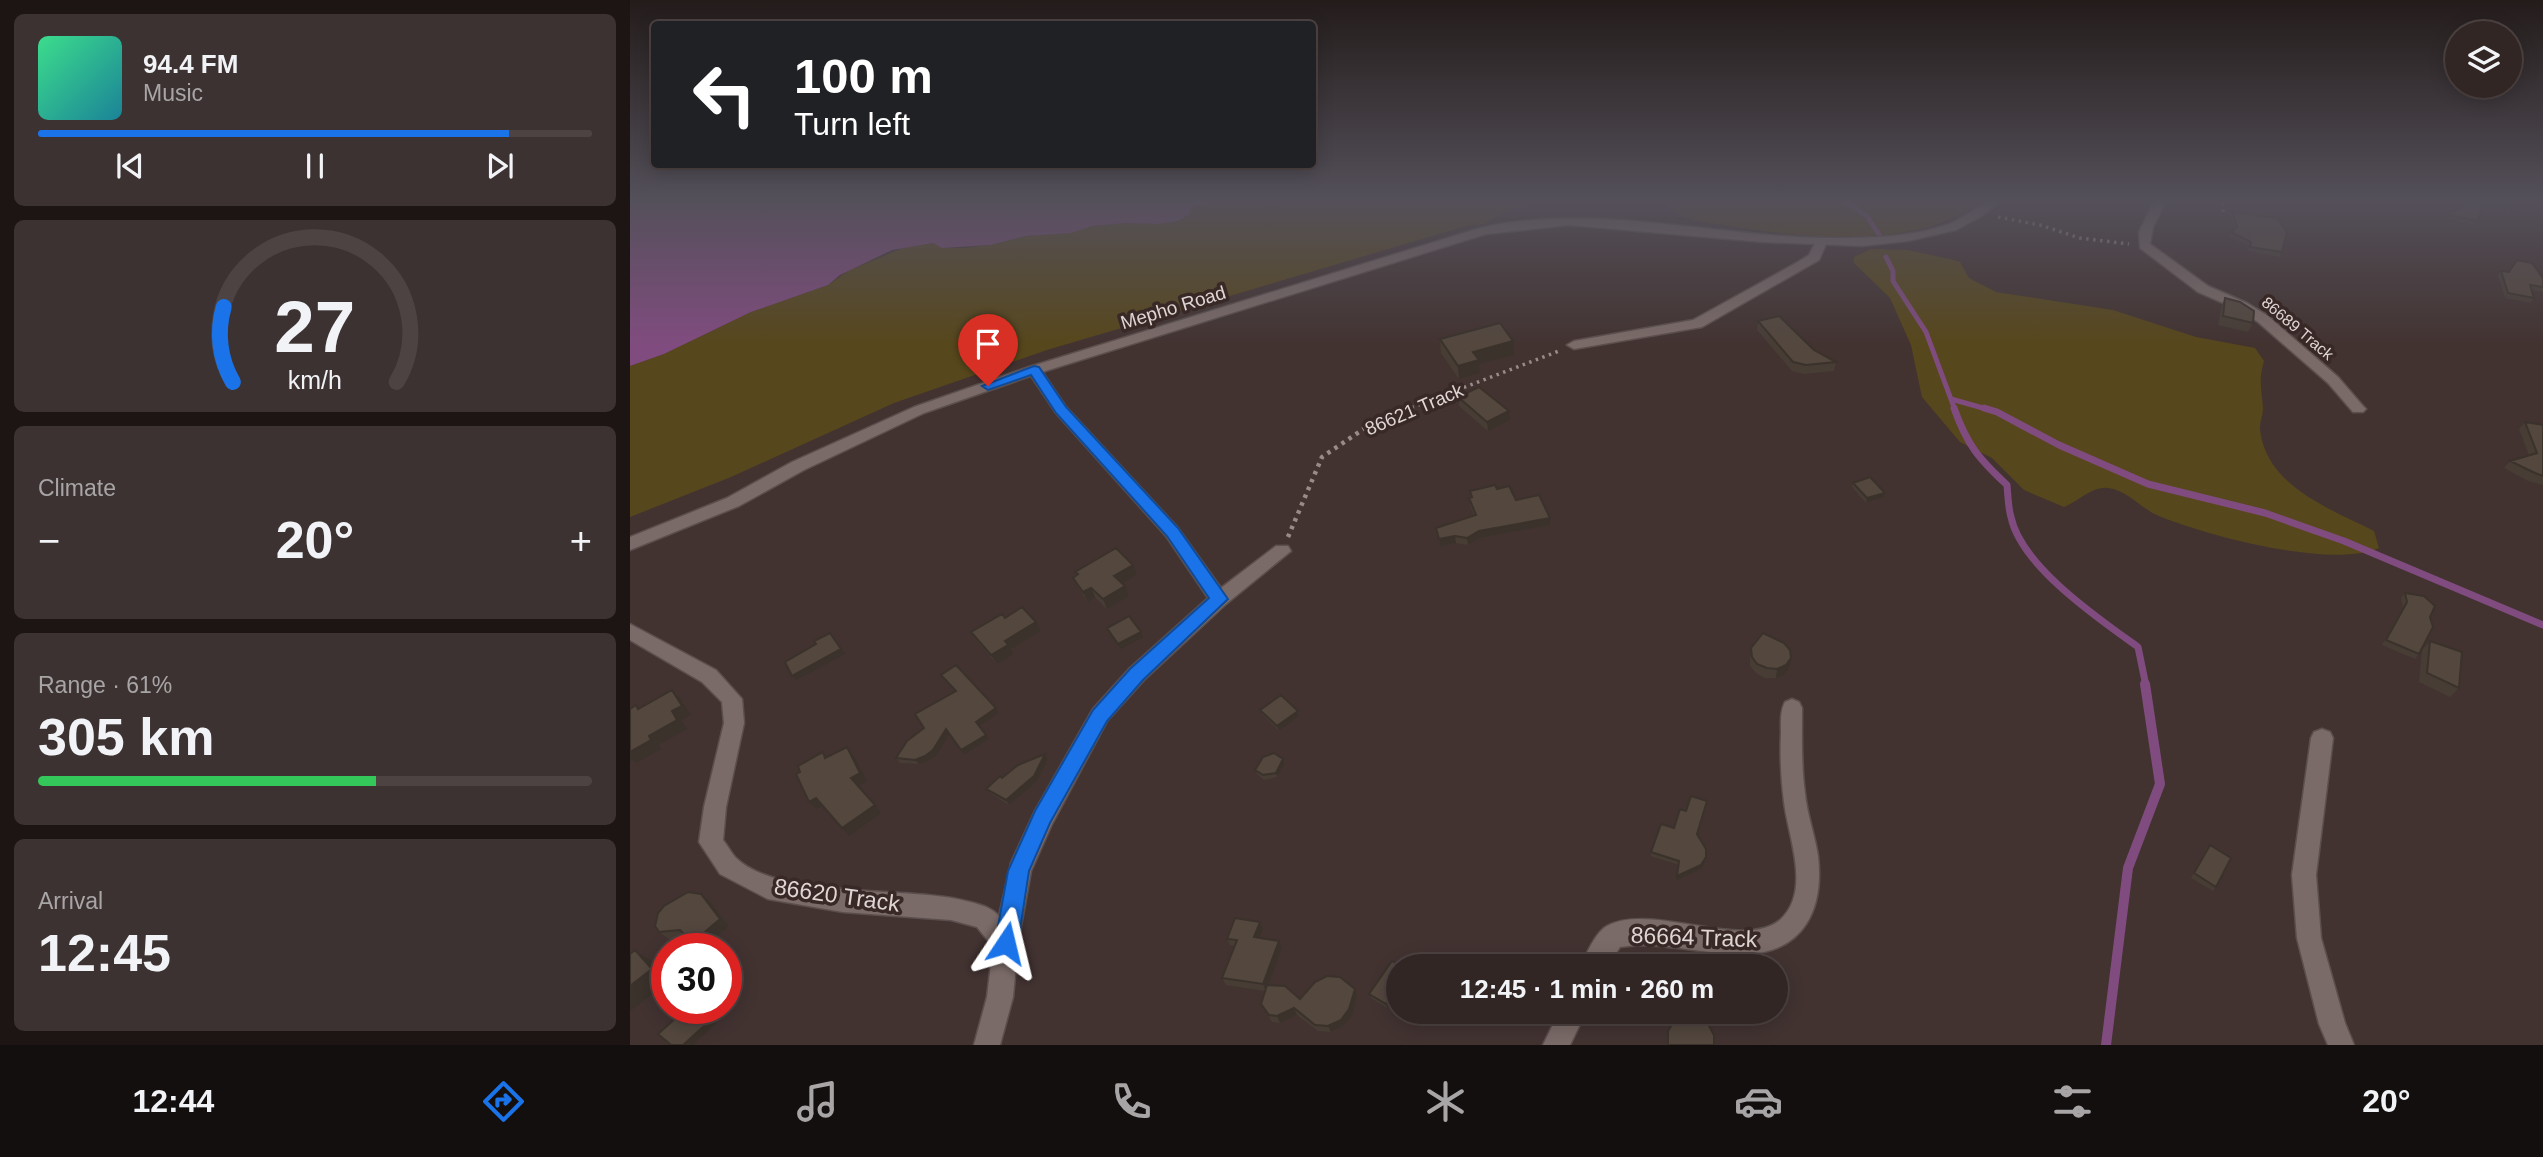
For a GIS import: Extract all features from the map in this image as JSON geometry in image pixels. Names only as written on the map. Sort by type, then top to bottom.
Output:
[{"type":"street","name":"Mepho Road","points":[[630,544],[733,502],[798,466],[919,410],[1034,370],[1425,248]]},
{"type":"street","points":[[1574,345],[1707,320],[1803,265],[1814,257],[1818,248]]},
{"type":"street","name":"86689 Track","points":[[2148,248],[2203,289],[2242,306],[2263,319],[2316,365],[2358,409]]},
{"type":"street","points":[[1034,370],[1061,410],[1172,532],[1219,599]]},
{"type":"street","points":[[987,1045],[1000,997],[1006,943],[1019,871],[1043,818],[1100,715],[1137,674],[1219,599],[1282,551]]},
{"type":"street","name":"86620 Track","points":[[630,631],[709,676],[732,699],[734,723],[715,807],[711,842],[728,866],[768,888],[843,901],[951,908],[985,918],[1006,943]]},
{"type":"street","name":"86664 Track","points":[[1602,954],[1613,936],[1631,932],[1748,943],[1782,936],[1799,918],[1808,891],[1807,858],[1795,805],[1792,708]]},
{"type":"street","points":[[2322,738],[2304,876],[2309,938],[2332,1024],[2341,1045]]},
{"type":"street","points":[[1556,1045],[1567,1024]]},
{"type":"path","name":"86621 Track","points":[[1282,551],[1322,457],[1374,422],[1574,345]]},
{"type":"shaded area","points":[[630,248],[905,248],[892,250],[840,275],[828,285],[751,312],[664,354],[630,366]]},
{"type":"shaded area","points":[[903,248],[1392,248],[1047,350],[894,403],[731,477],[630,517],[630,366],[664,354],[751,312],[828,285],[850,270]]},
{"type":"shaded area","points":[[1871,249],[1908,250],[1960,262],[1969,278],[1996,292],[2113,310],[2196,337],[2255,348],[2264,361],[2260,430],[2265,450],[2275,467],[2304,494],[2374,531],[2379,548],[2331,555],[2269,547],[2207,532],[2159,516],[2115,489],[2097,489],[2064,507],[2024,490],[1992,458],[1960,442],[1922,397],[1911,345],[1890,298],[1854,263],[1854,257]]},
{"type":"building","points":[[2255,248],[2283,248],[2282,252]]},
{"type":"building","points":[[2517,260],[2532,263],[2543,278],[2543,287],[2530,285],[2534,298],[2508,293],[2501,271],[2509,272]]},
{"type":"building","points":[[2225,298],[2240,302],[2254,311],[2253,323],[2223,316]]},
{"type":"building","points":[[1779,316],[1814,350],[1836,362],[1806,365],[1793,362],[1758,321]]},
{"type":"building","points":[[1500,323],[1513,341],[1473,352],[1479,360],[1458,366],[1440,339]]},
{"type":"building","points":[[1479,387],[1509,411],[1487,422],[1458,397]]},
{"type":"building","points":[[2525,422],[2543,425],[2543,476],[2510,461],[2537,453]]},
{"type":"building","points":[[1870,477],[1885,493],[1867,498],[1853,483]]},
{"type":"building","points":[[1495,485],[1497,489],[1509,486],[1516,500],[1539,495],[1550,518],[1479,531],[1467,538],[1455,536],[1439,539],[1436,528],[1476,515],[1469,498],[1472,497],[1470,491]]},
{"type":"building","points":[[1116,548],[1133,565],[1114,576],[1125,586],[1103,599],[1091,588],[1083,592],[1073,578],[1078,574],[1075,572]]},
{"type":"building","points":[[2405,593],[2424,596],[2435,606],[2430,617],[2433,627],[2419,654],[2386,640],[2407,602]]},
{"type":"building","points":[[1022,607],[1036,622],[1005,641],[1008,645],[991,655],[971,632],[1002,614],[1005,618]]},
{"type":"building","points":[[1129,616],[1141,632],[1118,644],[1107,628]]},
{"type":"building","points":[[830,633],[841,649],[792,676],[785,662]]},
{"type":"building","points":[[1763,633],[1784,643],[1790,650],[1791,658],[1786,665],[1777,669],[1757,664],[1752,657],[1751,648]]},
{"type":"building","points":[[2430,641],[2462,652],[2459,688],[2427,673]]},
{"type":"building","points":[[956,665],[996,708],[976,722],[986,735],[961,750],[946,729],[933,750],[925,756],[915,760],[896,758],[907,741],[924,728],[915,714],[956,691],[941,675]]},
{"type":"building","points":[[672,690],[682,706],[672,711],[677,720],[649,736],[651,740],[630,752],[630,709],[636,705],[638,709]]},
{"type":"building","points":[[1281,695],[1298,711],[1277,726],[1260,710]]},
{"type":"building","points":[[847,747],[860,773],[851,778],[875,805],[842,828],[816,798],[809,802],[796,774],[800,772],[798,766],[823,752],[825,758]]},
{"type":"building","points":[[1274,753],[1283,759],[1276,773],[1263,775],[1255,770],[1263,757]]},
{"type":"building","points":[[1045,754],[1034,776],[1006,800],[986,789],[1018,765]]},
{"type":"building","points":[[1691,796],[1707,801],[1697,834],[1706,849],[1706,857],[1701,865],[1677,876],[1679,861],[1651,852],[1661,824],[1674,828],[1680,809],[1686,811]]},
{"type":"building","points":[[2210,845],[2231,858],[2216,887],[2194,873]]},
{"type":"building","points":[[688,892],[701,894],[720,919],[704,933],[683,933],[680,930],[659,932],[655,926],[658,913],[664,906]]},
{"type":"building","points":[[1235,918],[1260,922],[1254,937],[1279,941],[1263,984],[1222,978],[1237,940],[1227,939]]},
{"type":"building","points":[[635,950],[651,970],[630,986],[630,954]]},
{"type":"building","points":[[1386,970],[1386,1004],[1369,994]]},
{"type":"building","points":[[1327,976],[1340,977],[1355,989],[1349,1009],[1341,1020],[1328,1026],[1315,1025],[1294,1008],[1277,1016],[1269,1015],[1261,1004],[1267,985],[1285,986],[1300,999],[1315,982]]},
{"type":"building","points":[[669,1024],[706,1024],[683,1045],[671,1045],[658,1034]]},
{"type":"building","points":[[1672,1024],[1708,1024],[1714,1035],[1714,1045],[1668,1045],[1668,1031]]},
{"type":"waterway","points":[[1886,257],[1893,271],[1893,281],[1926,332],[1955,410]]},
{"type":"waterway","points":[[1951,399],[1990,410]]},
{"type":"waterway","points":[[1954,408],[1975,451],[2007,485],[2011,517],[2018,536],[2030,554],[2064,590],[2138,647],[2146,686]]},
{"type":"waterway","points":[[1984,408],[2148,484],[2265,513],[2344,541],[2543,625]]},
{"type":"waterway","points":[[2106,1045],[2128,868],[2160,784],[2145,684]]},
{"type":"route","points":[[988,386],[1034,370],[1061,410],[1100,456],[1172,532],[1219,599],[1137,674],[1100,715],[1043,818],[1019,871],[1006,943]]}]
